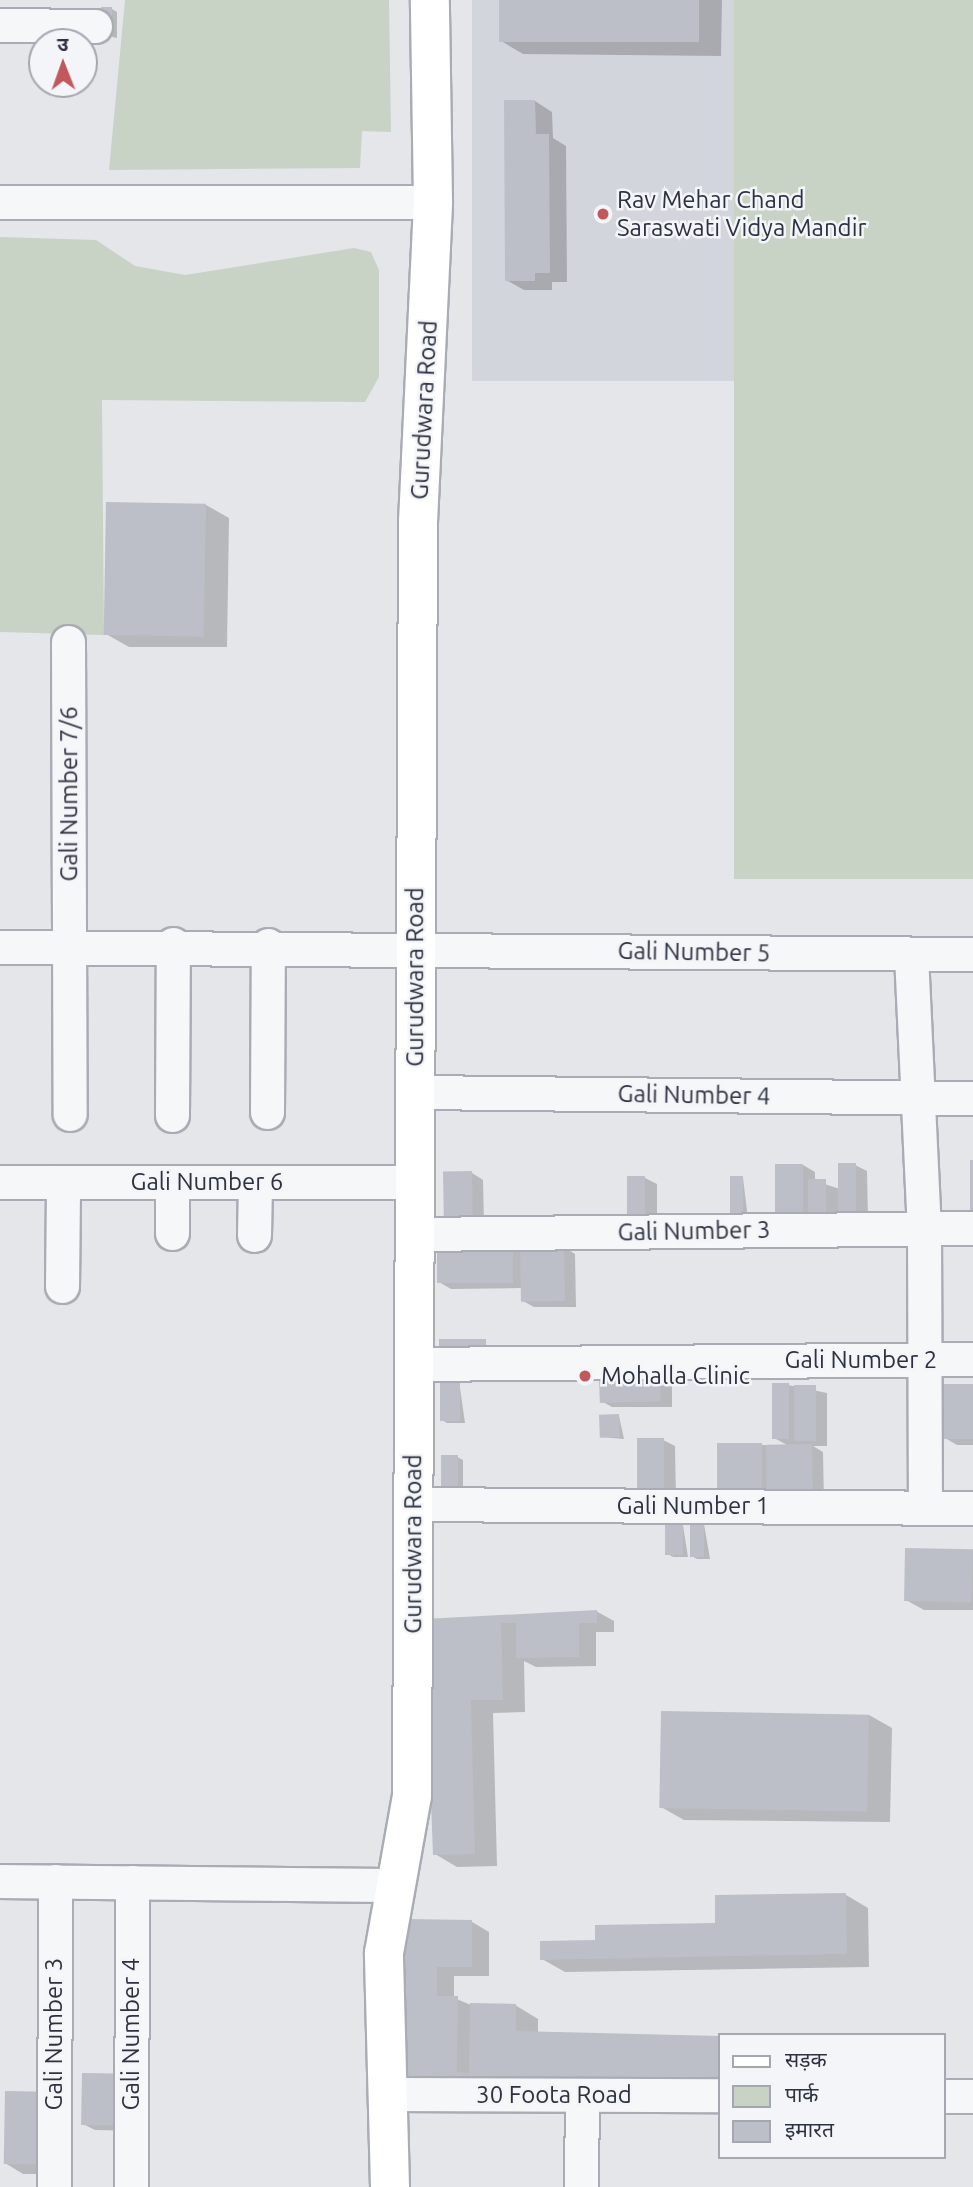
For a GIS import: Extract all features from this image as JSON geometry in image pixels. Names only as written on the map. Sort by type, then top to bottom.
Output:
[{"type":"street","name":"Gurudwara Road","points":[[390,2187],[390,2094],[384,1952],[412,1796],[418,522],[433,202],[430,0]]},
{"type":"street","points":[[0,25],[95,26]]},
{"type":"street","points":[[0,202],[433,202]]},
{"type":"street","name":"Gali Number 7/6","points":[[68,642],[70,1114]]},
{"type":"street","points":[[172,1115],[173,944]]},
{"type":"street","name":"Gali Number 5","points":[[0,947],[173,944],[973,954]]},
{"type":"street","points":[[267,1112],[268,945]]},
{"type":"street","points":[[911,955],[925,1229],[925,1508]]},
{"type":"street","name":"Gali Number 4","points":[[415,1092],[973,1098]]},
{"type":"street","points":[[172,1181],[172,1233]]},
{"type":"street","name":"Gali Number 6","points":[[0,1182],[414,1182]]},
{"type":"street","points":[[62,1286],[63,1182]]},
{"type":"street","points":[[254,1235],[255,1182]]},
{"type":"street","name":"Gali Number 3","points":[[414,1234],[973,1228]]},
{"type":"street","name":"Gali Number 2","points":[[414,1364],[973,1359]]},
{"type":"street","name":"Gali Number 1","points":[[413,1504],[973,1508]]},
{"type":"street","points":[[0,1881],[395,1885]]},
{"type":"street","name":"Gali Number 3","points":[[54,2187],[55,1881]]},
{"type":"street","name":"Gali Number 4","points":[[131,2187],[132,1882]]},
{"type":"street","name":"30 Foota Road","points":[[390,2094],[718,2095]]},
{"type":"street","points":[[581,2187],[582,2095]]},
{"type":"street","points":[[945,2096],[973,2096]]},
{"type":"shaded area","name":"Rav Mehar Chand Saraswati Vidya Mandir","points":[[472,0],[734,0],[734,381],[472,381]]},
{"type":"green space","points":[[125,0],[389,0],[391,132],[362,131],[360,168],[109,170]]},
{"type":"green space","points":[[734,0],[973,0],[973,879],[734,879]]},
{"type":"green space","points":[[0,237],[96,240],[135,266],[185,275],[354,248],[371,252],[379,270],[379,377],[365,402],[102,400],[104,635],[0,632]]},
{"type":"building","points":[[499,0],[699,0],[699,42],[499,42]]},
{"type":"building","points":[[101,7],[112,7],[112,36],[101,36]]},
{"type":"building","points":[[504,100],[535,100],[536,134],[549,134],[550,273],[535,273],[535,281],[505,281]]},
{"type":"building","points":[[106,502],[206,504],[204,637],[104,635]]},
{"type":"building","points":[[970,1160],[973,1160],[973,1212],[970,1212]]},
{"type":"building","points":[[838,1163],[856,1163],[856,1216],[838,1216]]},
{"type":"building","points":[[775,1164],[803,1164],[803,1214],[775,1214]]},
{"type":"building","points":[[472,1171],[473,1219],[444,1219],[443,1172]]},
{"type":"building","points":[[627,1176],[645,1176],[645,1228],[627,1228]]},
{"type":"building","points":[[730,1176],[743,1176],[743,1225],[730,1225]]},
{"type":"building","points":[[808,1179],[826,1179],[826,1227],[808,1227]]},
{"type":"building","points":[[437,1244],[513,1244],[513,1283],[437,1283]]},
{"type":"building","points":[[564,1245],[565,1301],[521,1302],[520,1246]]},
{"type":"building","points":[[439,1339],[486,1339],[486,1356],[439,1356]]},
{"type":"building","points":[[660,1378],[661,1401],[600,1403],[599,1380]]},
{"type":"building","points":[[440,1380],[460,1380],[460,1421],[440,1421]]},
{"type":"building","points":[[772,1383],[789,1383],[789,1439],[772,1439]]},
{"type":"building","points":[[943,1384],[973,1384],[973,1439],[943,1439]]},
{"type":"building","points":[[794,1385],[816,1385],[816,1441],[794,1441]]},
{"type":"building","points":[[619,1414],[620,1437],[600,1438],[599,1415]]},
{"type":"building","points":[[637,1438],[664,1438],[664,1495],[637,1495]]},
{"type":"building","points":[[717,1443],[762,1443],[762,1500],[717,1500]]},
{"type":"building","points":[[812,1444],[813,1498],[767,1499],[766,1445]]},
{"type":"building","points":[[441,1455],[458,1455],[458,1492],[441,1492]]},
{"type":"building","points":[[665,1518],[683,1518],[683,1555],[665,1555]]},
{"type":"building","points":[[690,1523],[704,1523],[704,1557],[690,1557]]},
{"type":"building","points":[[905,1548],[973,1549],[972,1602],[904,1601]]},
{"type":"building","points":[[597,1610],[597,1623],[579,1623],[579,1657],[516,1658],[516,1623],[501,1623],[503,1700],[471,1700],[475,1854],[433,1855],[424,1619]]},
{"type":"building","points":[[661,1711],[869,1715],[867,1812],[659,1808]]},
{"type":"building","points":[[846,1893],[847,1954],[540,1960],[540,1941],[595,1940],[595,1925],[715,1923],[715,1895]]},
{"type":"building","points":[[405,1919],[472,1920],[472,1967],[437,1967],[437,1996],[458,1996],[457,2072],[469,2073],[470,2003],[516,2004],[516,2031],[718,2036],[718,2083],[403,2082]]},
{"type":"building","points":[[82,2073],[129,2074],[128,2126],[81,2125]]},
{"type":"building","points":[[5,2091],[50,2092],[49,2165],[4,2164]]},
{"type":"place","name":"Rav Mehar Chand Saraswati Vidya Mandir","points":[[603,214]]},
{"type":"place","name":"Mohalla Clinic","points":[[585,1376]]}]
